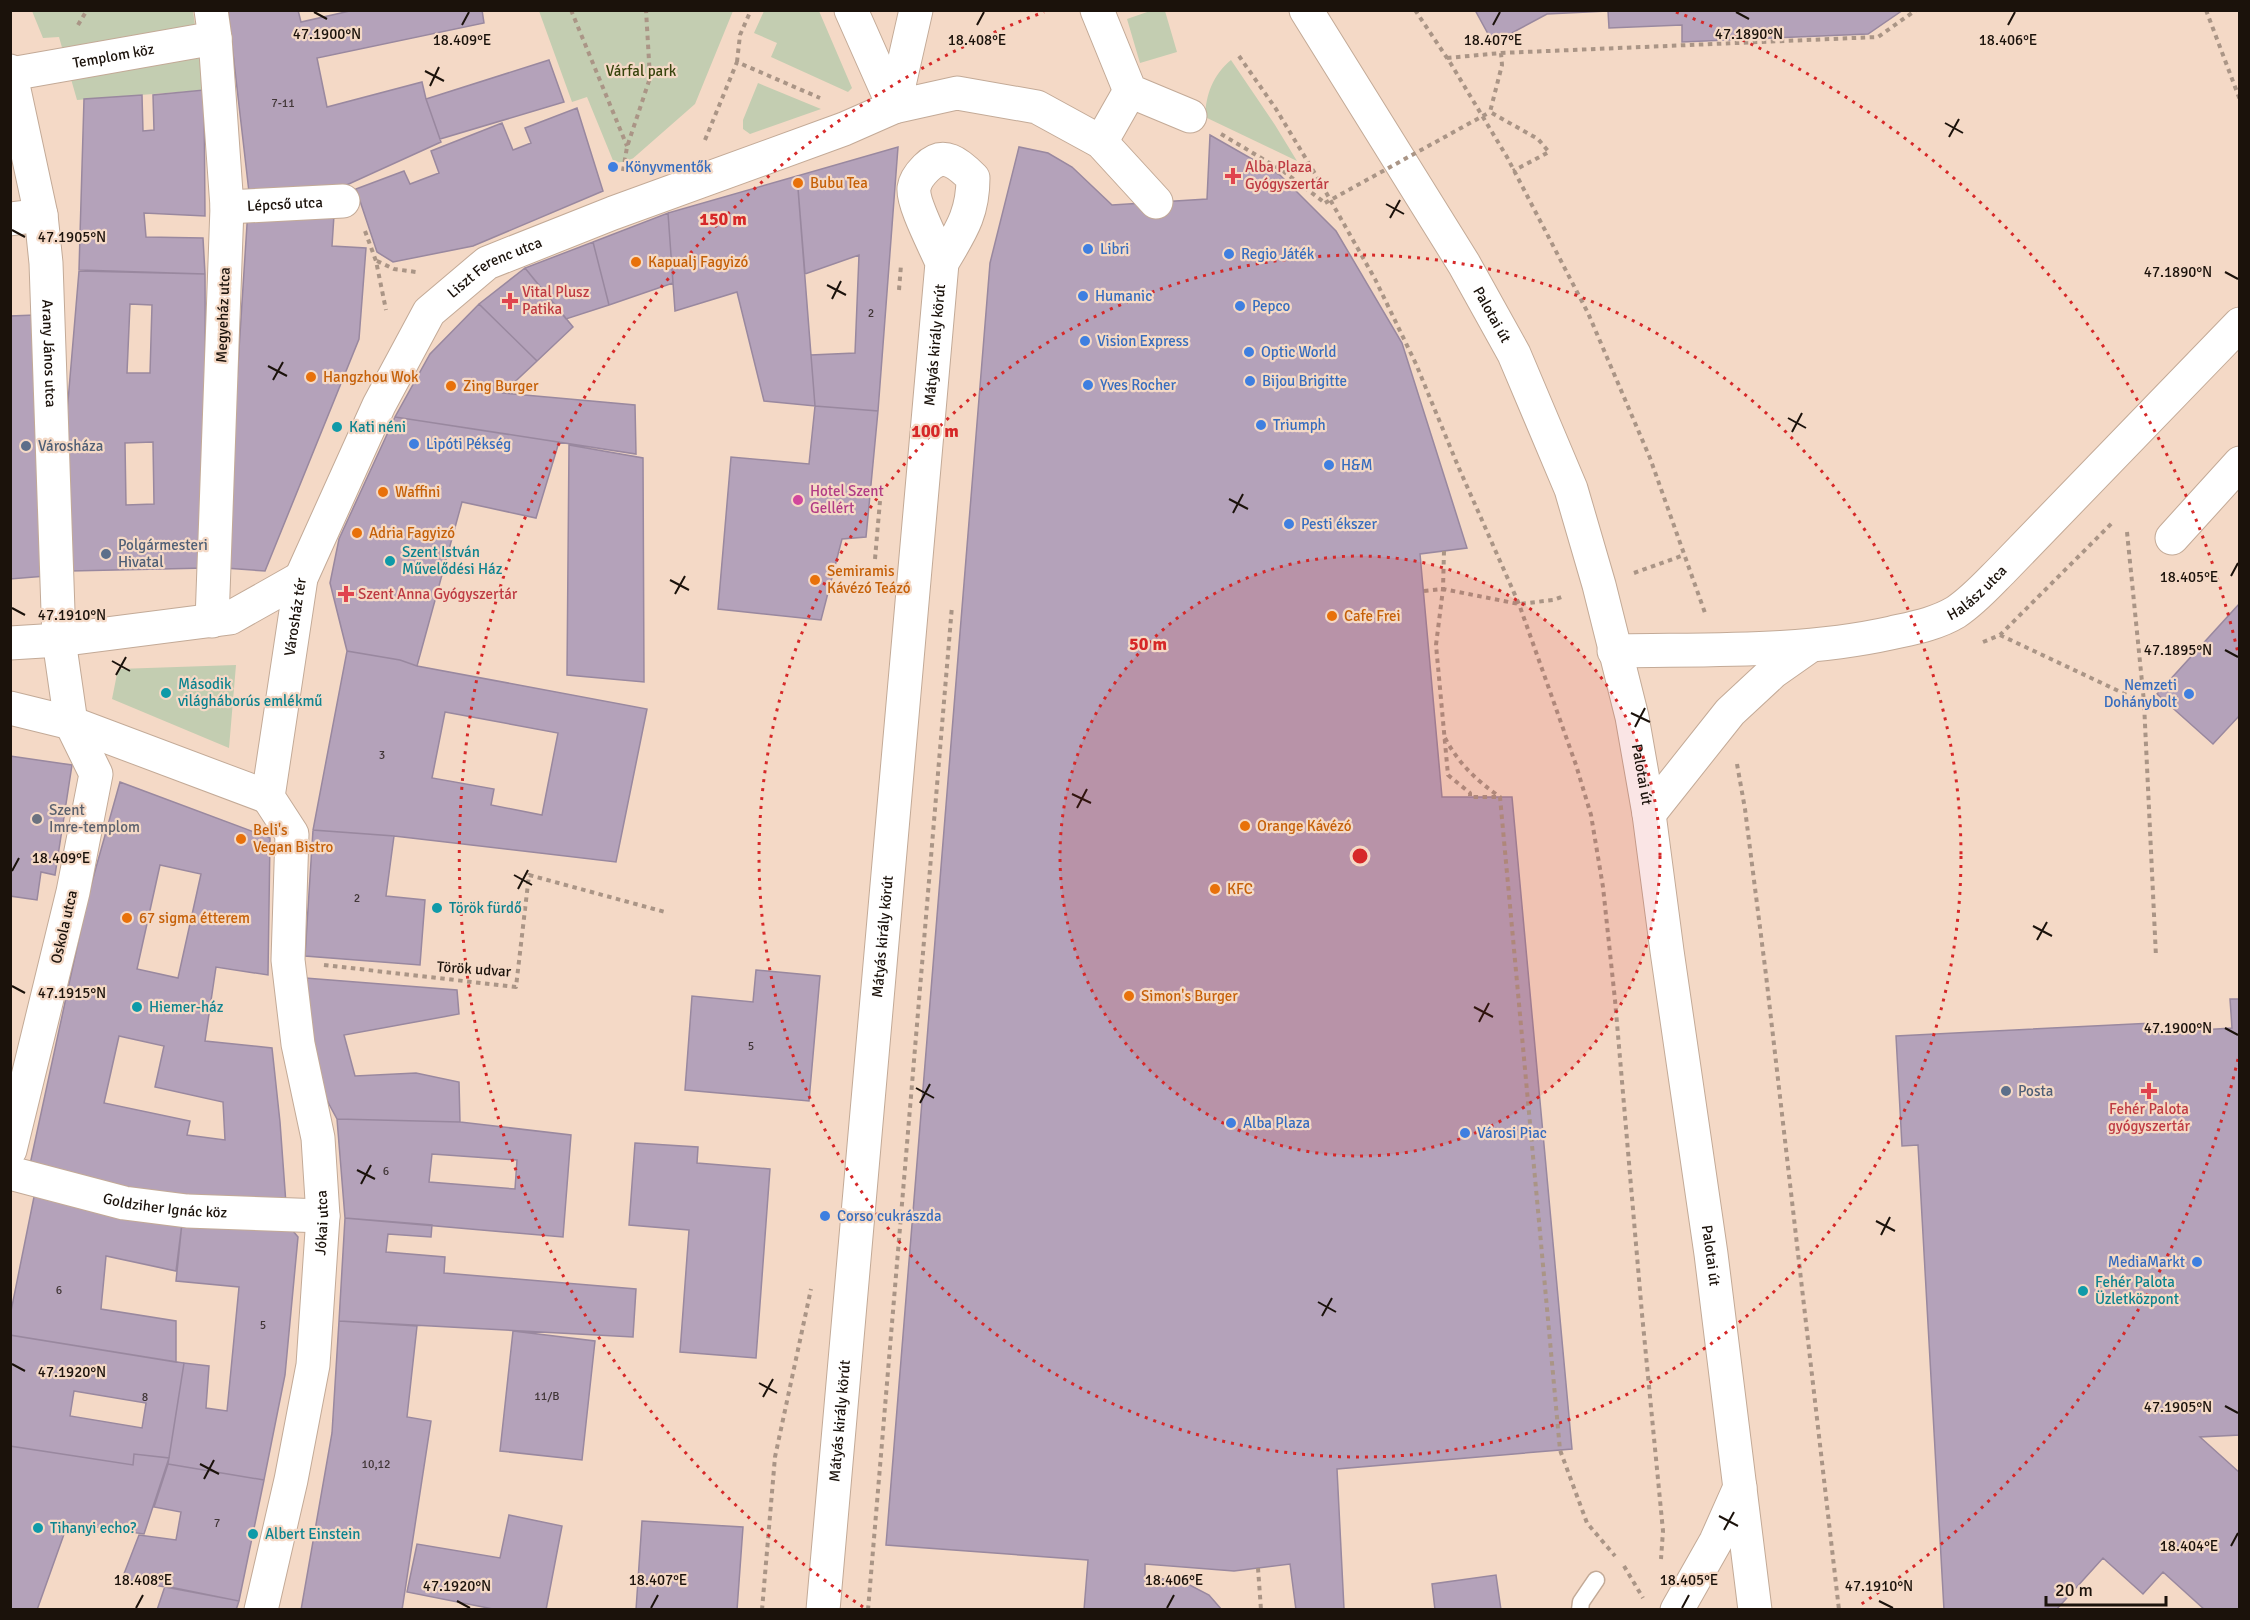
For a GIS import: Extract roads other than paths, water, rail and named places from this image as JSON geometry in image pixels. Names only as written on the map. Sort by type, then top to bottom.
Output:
[{"type":"street","points":[[851,10],[868,118]]},
{"type":"street","points":[[868,118],[916,10]]},
{"type":"street","points":[[1097,10],[1130,91],[1190,116]]},
{"type":"street","name":"Palotai út","points":[[1306,10],[1464,264],[1514,354],[1571,489],[1599,585],[1632,717],[1649,814],[1712,1254],[1755,1610]]},
{"type":"street","name":"Templom köz","points":[[11,73],[213,24]]},
{"type":"street","name":"Megyeház utca","points":[[212,621],[227,207],[213,24]]},
{"type":"street","name":"Arany János utca","points":[[11,73],[26,217],[49,306],[60,640]]},
{"type":"street","points":[[1101,142],[1130,91]]},
{"type":"street","name":"Liszt Ferenc utca","points":[[301,578],[379,405],[429,312],[487,263],[613,213],[868,118],[957,93],[1037,107],[1101,142],[1156,202]]},
{"type":"street","name":"Lépcső utca","points":[[227,207],[343,201]]},
{"type":"street","name":"Mátyás király körút","points":[[823,1610],[942,263]]},
{"type":"street","name":"Halász utca","points":[[1614,651],[1810,646],[1871,638],[1925,626],[1955,612],[1990,582],[2240,324]]},
{"type":"street","points":[[2172,538],[2240,463]]},
{"type":"street","name":"Városház tér","points":[[10,643],[60,640],[230,618],[301,578]]},
{"type":"street","name":"Városház tér","points":[[268,797],[301,578]]},
{"type":"street","points":[[60,640],[71,723]]},
{"type":"street","points":[[1649,814],[1730,712],[1773,672],[1810,646]]},
{"type":"street","points":[[10,708],[71,723],[268,797]]},
{"type":"street","name":"Oskola utca","points":[[10,1150],[73,892],[96,774],[71,723]]},
{"type":"street","name":"Jókai utca","points":[[261,1610],[291,1480],[313,1365],[323,1216],[318,1138],[298,1044],[288,960],[292,834],[268,797]]},
{"type":"street","name":"Goldziher Ignác köz","points":[[10,1173],[124,1203],[187,1211],[323,1216]]},
{"type":"street","points":[[1662,1608],[1716,1541],[1740,1487]]},
{"type":"lane","points":[[1580,1610],[1581,1602],[1596,1580]]},
{"type":"place","name":"Könyvmentők","points":[[613,167]]},
{"type":"place","name":"Alba Plaza Gyógyszertár","points":[[1233,176]]},
{"type":"place","name":"Bubu Tea","points":[[798,183]]},
{"type":"place","name":"Libri","points":[[1088,249]]},
{"type":"place","name":"Regio Játék","points":[[1229,254]]},
{"type":"place","name":"Kapualj Fagyizó","points":[[636,262]]},
{"type":"place","name":"Humanic","points":[[1083,296]]},
{"type":"place","name":"Vital Plusz Patika","points":[[510,301]]},
{"type":"place","name":"Pepco","points":[[1240,306]]},
{"type":"place","name":"Vision Express","points":[[1085,341]]},
{"type":"place","name":"Optic World","points":[[1249,352]]},
{"type":"place","name":"Hangzhou Wok","points":[[311,377]]},
{"type":"place","name":"Bijou Brigitte","points":[[1250,381]]},
{"type":"place","name":"Yves Rocher","points":[[1088,385]]},
{"type":"place","name":"Zing Burger","points":[[451,386]]},
{"type":"place","name":"Triumph","points":[[1261,425]]},
{"type":"place","name":"Kati néni","points":[[337,427]]},
{"type":"place","name":"Lipóti Pékség","points":[[414,444]]},
{"type":"place","name":"Városháza","points":[[26,446]]},
{"type":"place","name":"H&M","points":[[1329,465]]},
{"type":"place","name":"Waffini","points":[[383,492]]},
{"type":"place","name":"Hotel Szent Gellért","points":[[798,500]]},
{"type":"place","name":"Pesti ékszer","points":[[1289,524]]},
{"type":"place","name":"Adria Fagyizó","points":[[357,533]]},
{"type":"place","name":"Polgármesteri Hivatal","points":[[106,554]]},
{"type":"place","name":"Szent István Művelődési Ház","points":[[390,561]]},
{"type":"place","name":"Semiramis Kávézó Teázó","points":[[815,580]]},
{"type":"place","name":"Szent Anna Gyógyszertár","points":[[346,594]]},
{"type":"place","name":"Cafe Frei","points":[[1332,616]]},
{"type":"place","name":"Második világháborús emlékmű","points":[[166,693]]},
{"type":"place","name":"Nemzeti Dohánybolt","points":[[2189,694]]},
{"type":"place","name":"Szent Imre-templom","points":[[37,819]]},
{"type":"place","name":"Orange Kávézó","points":[[1245,826]]},
{"type":"place","name":"Beli's Vegan Bistro","points":[[241,839]]},
{"type":"place","name":"KFC","points":[[1215,889]]},
{"type":"place","name":"Török fürdő","points":[[437,908]]},
{"type":"place","name":"67 sigma étterem","points":[[127,918]]},
{"type":"place","name":"Simon's Burger","points":[[1129,996]]},
{"type":"place","name":"Hiemer-ház","points":[[137,1007]]},
{"type":"place","name":"Posta","points":[[2006,1091]]},
{"type":"place","name":"Fehér Palota gyógyszertár","points":[[2149,1091]]},
{"type":"place","name":"Alba Plaza","points":[[1231,1123]]},
{"type":"place","name":"Városi Piac","points":[[1465,1133]]},
{"type":"place","name":"Corso cukrászda","points":[[825,1216]]},
{"type":"place","name":"MediaMarkt","points":[[2197,1262]]},
{"type":"place","name":"Fehér Palota Üzletközpont","points":[[2083,1291]]},
{"type":"place","name":"Tihanyi echo?","points":[[38,1528]]},
{"type":"place","name":"Albert Einstein","points":[[253,1534]]},
{"type":"park label","name":"Várfal park","points":[[641,71]]}]
